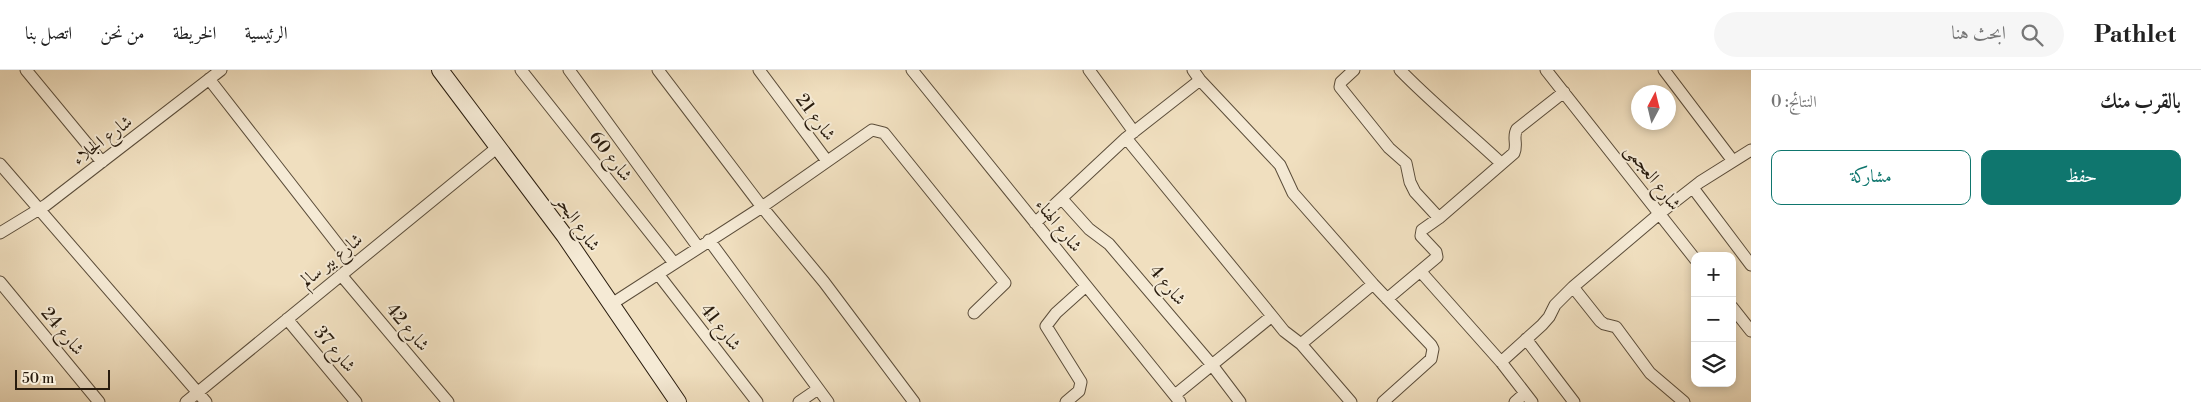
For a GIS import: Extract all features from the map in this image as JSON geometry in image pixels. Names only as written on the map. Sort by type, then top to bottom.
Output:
[{"type":"street","points":[[26,70],[102,162]]},
{"type":"street","name":"شارع الجلاء","points":[[0,233],[39,209],[220,70]]},
{"type":"street","name":"شارع البحر","points":[[440,70],[499,146],[564,235],[678,402]]},
{"type":"street","name":"شارع 60","points":[[521,70],[674,263]]},
{"type":"street","points":[[569,70],[698,248]]},
{"type":"street","points":[[658,70],[762,206],[824,282],[914,402]]},
{"type":"street","name":"شارع 21","points":[[759,70],[827,161]]},
{"type":"street","name":"شارع الهناء","points":[[912,70],[1178,399]]},
{"type":"street","points":[[1089,70],[1130,135],[1272,316],[1284,331],[1300,344],[1351,402]]},
{"type":"street","points":[[1354,70],[1341,82],[1340,87],[1389,148],[1406,163],[1410,182],[1415,192],[1439,218]]},
{"type":"street","points":[[1400,70],[1438,108],[1470,133],[1501,163]]},
{"type":"street","name":"شارع العجمى","points":[[1546,70],[1691,254]]},
{"type":"street","points":[[1664,70],[1733,162]]},
{"type":"street","points":[[1035,224],[1197,75],[1280,165],[1293,193],[1373,284],[1431,345],[1433,354],[1431,359],[1383,402]]},
{"type":"street","points":[[209,79],[353,264]]},
{"type":"street","points":[[1387,299],[1438,256],[1421,236],[1421,231],[1439,218],[1514,153],[1516,145],[1514,135],[1518,129],[1564,92]]},
{"type":"street","points":[[610,305],[762,206],[872,130],[884,133],[1005,283],[974,314]]},
{"type":"street","name":"شارع بير سالم","points":[[186,402],[499,146]]},
{"type":"street","points":[[1501,362],[1546,321],[1555,306],[1573,287],[1659,214],[1693,188],[1751,150]]},
{"type":"street","points":[[0,164],[206,402]]},
{"type":"street","points":[[1693,188],[1751,265]]},
{"type":"street","name":"شارع 4","points":[[1062,199],[1092,232],[1109,244],[1212,365],[1240,402]]},
{"type":"street","points":[[709,240],[828,402]]},
{"type":"street","points":[[1421,272],[1501,362],[1528,398],[1515,402]]},
{"type":"street","name":"شارع 42","points":[[341,274],[448,402]]},
{"type":"street","name":"شارع 41","points":[[658,274],[757,402]]},
{"type":"street","name":"شارع 24","points":[[0,282],[99,402]]},
{"type":"street","points":[[1300,344],[1373,284]]},
{"type":"street","points":[[1066,402],[1079,391],[1081,382],[1046,327],[1056,313],[1086,286]]},
{"type":"street","points":[[1573,287],[1602,323],[1616,327],[1650,373],[1684,402]]},
{"type":"street","points":[[1736,312],[1751,331]]},
{"type":"street","points":[[1178,399],[1212,365],[1272,316]]},
{"type":"street","name":"شارع 37","points":[[287,319],[356,402]]},
{"type":"street","points":[[1526,339],[1574,402]]},
{"type":"street","points":[[799,402],[818,389]]}]
